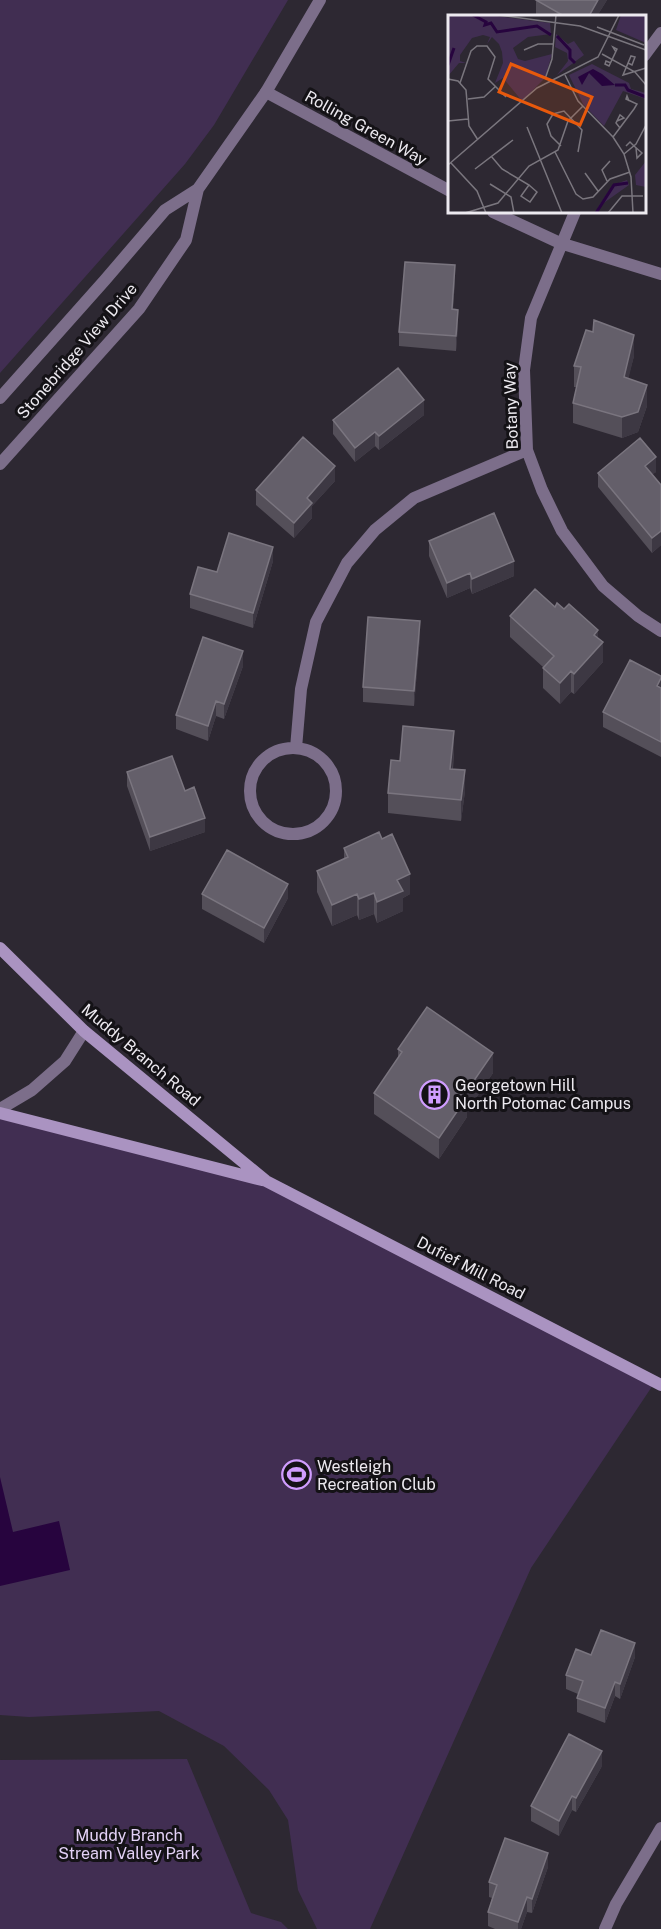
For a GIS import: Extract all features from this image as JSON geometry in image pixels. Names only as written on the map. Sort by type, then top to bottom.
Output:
[{"type":"main road","name":"Muddy Branch Road","points":[[0,948],[84,1031],[266,1181]]},
{"type":"main road","points":[[0,1111],[266,1181]]},
{"type":"main road","name":"Dufief Mill Road","points":[[266,1181],[661,1385]]},
{"type":"street","name":"Stonebridge View Drive","points":[[0,464],[139,309],[186,240],[198,189],[266,92],[320,0]]},
{"type":"street","points":[[646,55],[661,33]]},
{"type":"street","name":"Rolling Green Way","points":[[266,92],[448,190]]},
{"type":"street","name":"Stonebridge View Drive","points":[[0,398],[165,210],[198,189]]},
{"type":"street","points":[[495,213],[560,243],[661,274]]},
{"type":"street","name":"Botany Way","points":[[575,213],[560,243],[531,318],[524,370],[527,450],[561,531],[603,586],[638,616],[661,631]]},
{"type":"street","points":[[296,748],[301,689],[316,622],[347,563],[375,530],[414,498],[527,450]]},
{"type":"street","points":[[296,748],[310,752],[322,760],[331,771],[335,785],[335,799],[330,813],[321,824],[309,831],[295,834],[281,832],[268,826],[258,817],[249,790],[252,776],[259,764],[270,754],[283,749],[296,748]]},
{"type":"street","points":[[0,1111],[32,1090],[65,1061],[84,1031]]},
{"type":"street","points":[[605,1929],[616,1904],[661,1828]]},
{"type":"green space","points":[[0,0],[288,0],[214,125],[185,164],[0,373]]},
{"type":"green space","name":"Westleigh Recreation Club","points":[[0,1113],[266,1181],[655,1382],[531,1568],[370,1929],[317,1929],[298,1890],[288,1820],[269,1790],[224,1746],[159,1711],[29,1717],[0,1715]]},
{"type":"green space","name":"Muddy Branch Stream Valley Park","points":[[187,1759],[251,1913],[281,1922],[288,1929],[0,1929],[0,1760]]},
{"type":"shaded area","points":[[0,1477],[13,1532],[59,1521],[70,1570],[0,1586]]},
{"type":"building","points":[[536,0],[598,0],[590,15],[562,15]]},
{"type":"building","points":[[405,262],[455,265],[452,309],[458,310],[456,336],[399,332]]},
{"type":"building","points":[[594,320],[634,335],[624,377],[647,385],[638,412],[622,417],[573,403],[581,367],[574,366],[586,330],[593,332]]},
{"type":"building","points":[[398,368],[424,400],[379,436],[375,432],[355,448],[333,420]]},
{"type":"building","points":[[303,437],[335,466],[307,498],[312,503],[294,523],[256,490]]},
{"type":"building","points":[[640,438],[656,457],[645,466],[661,485],[661,531],[652,538],[598,473]]},
{"type":"building","points":[[494,513],[514,561],[472,579],[470,573],[447,583],[429,541]]},
{"type":"building","points":[[229,533],[273,547],[253,613],[190,594],[198,567],[217,572]]},
{"type":"building","points":[[535,589],[555,607],[557,603],[564,609],[569,604],[598,630],[594,635],[603,642],[574,674],[571,671],[560,683],[543,668],[554,656],[510,616]]},
{"type":"building","points":[[368,617],[420,621],[414,691],[363,687]]},
{"type":"building","points":[[203,637],[243,651],[224,704],[216,701],[208,726],[176,715]]},
{"type":"building","points":[[630,660],[661,676],[657,686],[661,688],[661,742],[603,712]]},
{"type":"building","points":[[403,726],[454,731],[450,769],[465,770],[461,800],[388,793],[391,760],[400,761]]},
{"type":"building","points":[[172,756],[185,791],[194,787],[205,818],[150,837],[127,772]]},
{"type":"building","points":[[379,832],[382,839],[392,834],[410,874],[397,880],[403,891],[377,902],[374,893],[359,899],[357,894],[332,905],[317,871],[348,857],[344,848]]},
{"type":"building","points":[[227,850],[288,884],[264,928],[202,894]]},
{"type":"building","name":"Georgetown Hill North Potomac Campus","points":[[427,1007],[493,1053],[464,1095],[467,1097],[439,1138],[374,1093],[402,1052],[398,1049]]},
{"type":"building","points":[[601,1630],[635,1643],[620,1684],[615,1682],[605,1708],[577,1698],[583,1681],[566,1675],[576,1649],[591,1655]]},
{"type":"building","points":[[569,1734],[602,1751],[576,1798],[572,1796],[559,1821],[531,1806]]},
{"type":"building","points":[[505,1838],[548,1853],[532,1899],[527,1897],[518,1922],[488,1912],[497,1885],[489,1882]]},
{"type":"place","name":"Georgetown Hill North Potomac Campus","points":[[434,1094]]},
{"type":"place","name":"Westleigh Recreation Club","points":[[296,1475]]}]
